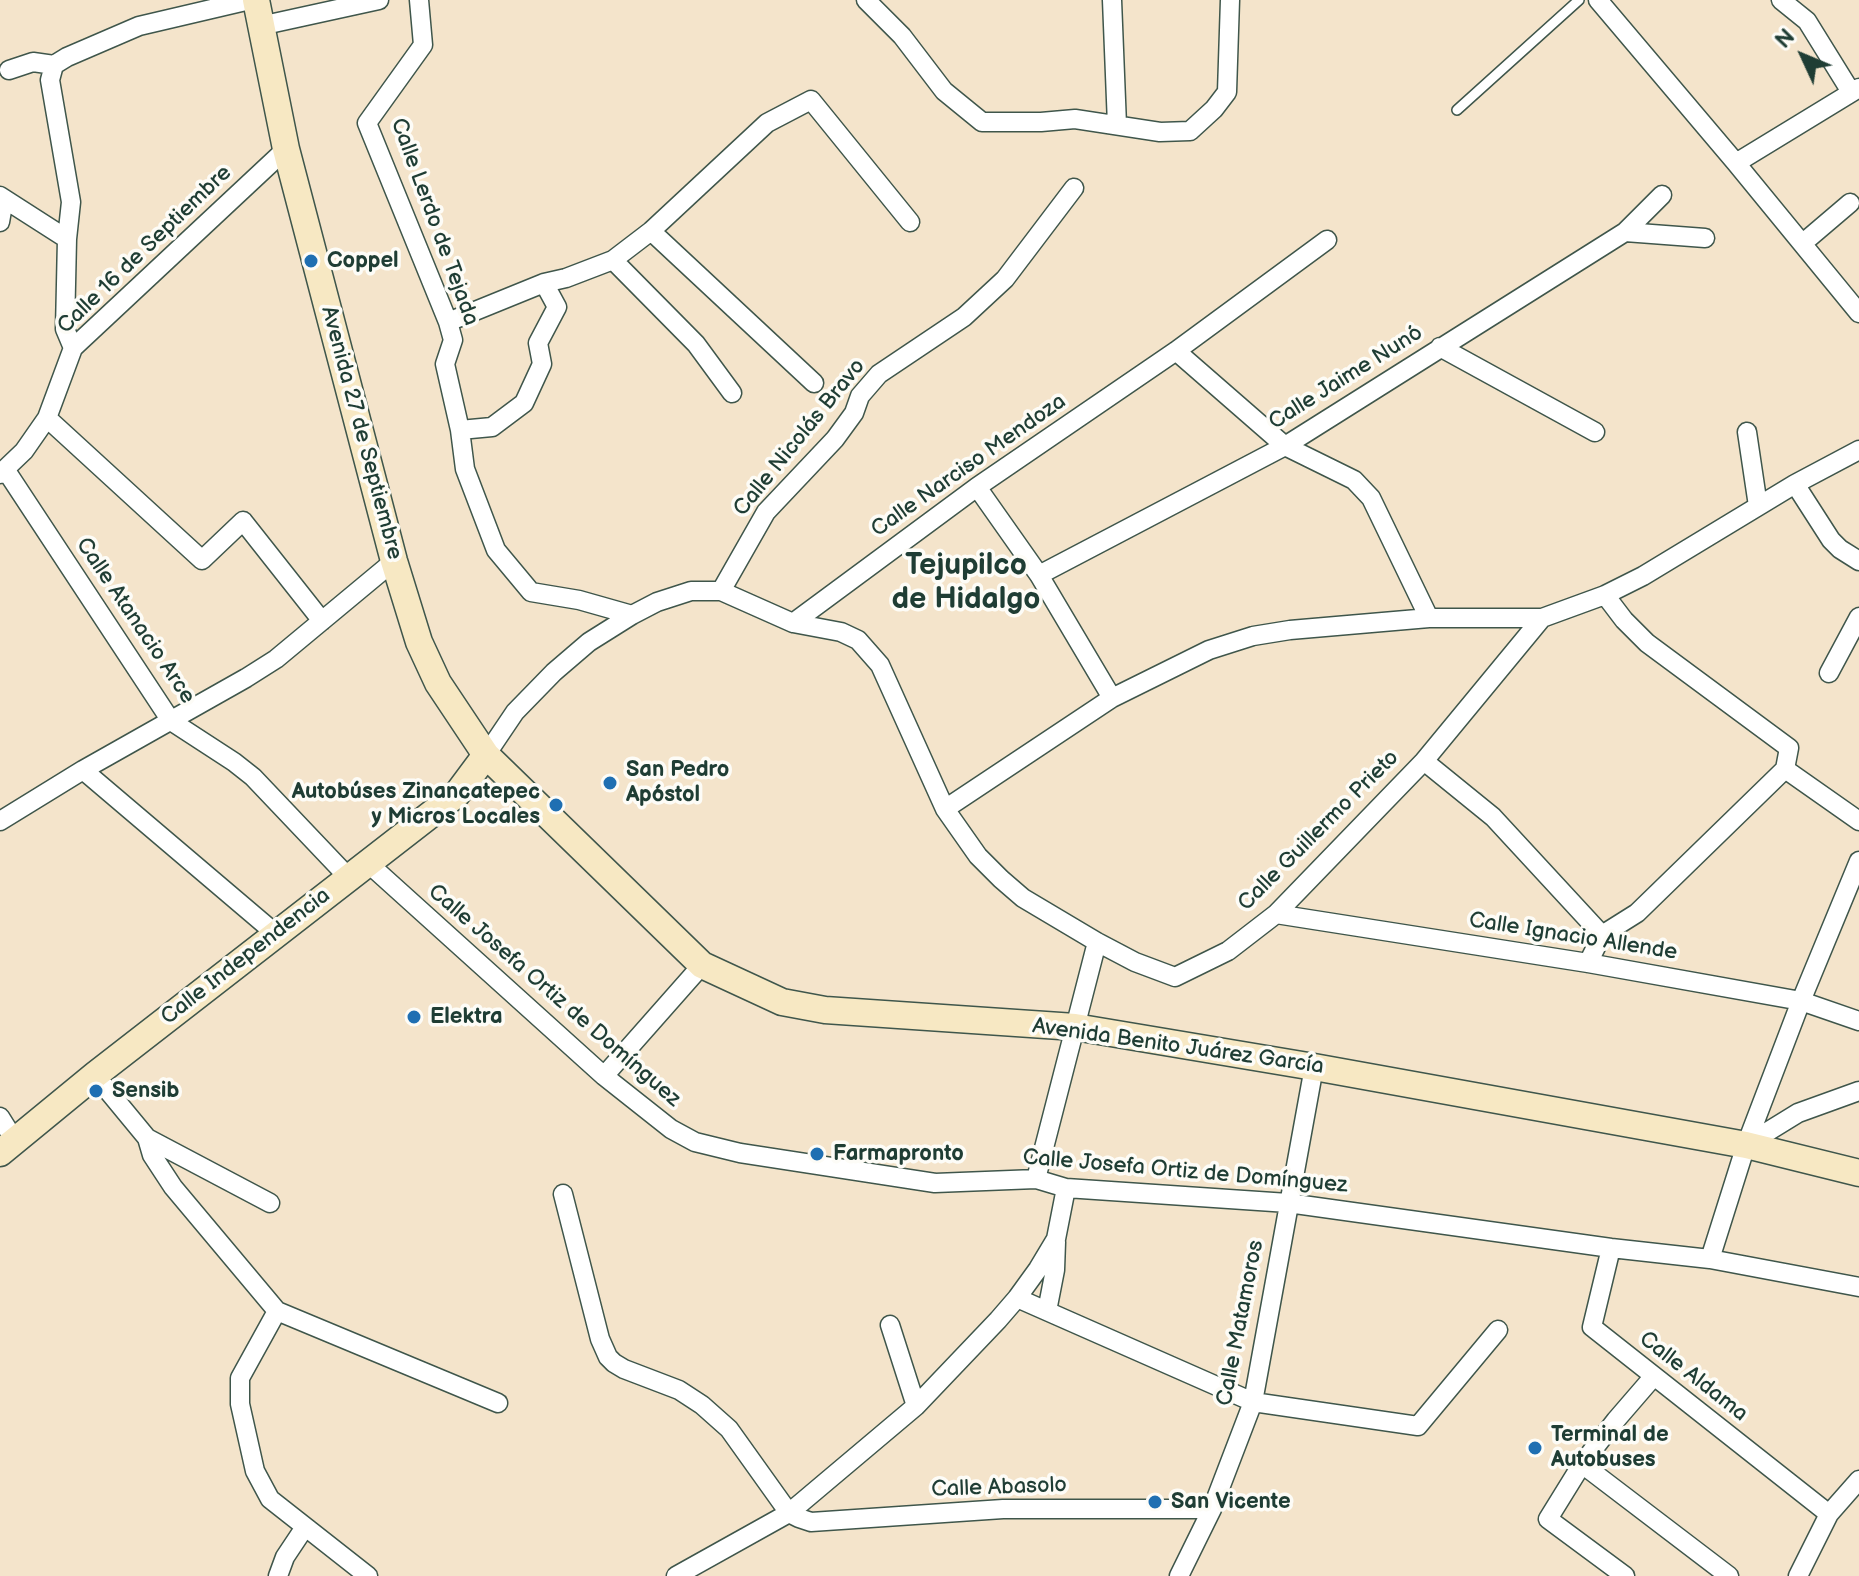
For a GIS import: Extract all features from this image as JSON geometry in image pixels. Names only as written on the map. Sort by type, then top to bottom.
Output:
[{"type":"main road","name":"Avenida 27 de Septiembre","points":[[258,13],[286,149],[394,561],[419,642],[438,683],[486,755]]},
{"type":"main road","name":"Calle Independencia","points":[[8,1147],[95,1075],[457,794],[486,755]]},
{"type":"main road","name":"Avenida Benito Juárez García","points":[[486,755],[702,965],[782,1002],[825,1010],[1075,1027],[1746,1145],[1859,1173]]},
{"type":"street","points":[[9,70],[33,62],[54,65],[139,26],[250,0]]},
{"type":"street","points":[[258,13],[379,0]]},
{"type":"street","name":"Calle Lerdo de Tejada","points":[[419,0],[423,45],[367,123],[448,322],[453,340],[445,364],[465,469],[496,550],[531,592],[579,600],[632,615]]},
{"type":"street","points":[[866,0],[902,36],[944,91],[982,122],[1075,119],[1160,132],[1190,131],[1227,92],[1230,0]]},
{"type":"street","points":[[1112,0],[1117,125]]},
{"type":"street","points":[[1598,0],[1859,313]]},
{"type":"street","points":[[1736,163],[1855,90],[1807,21],[1781,0]]},
{"type":"street","points":[[54,65],[50,80],[71,202],[65,329],[73,348]]},
{"type":"street","points":[[448,322],[544,283],[613,260],[651,231],[767,123],[811,100],[910,222]]},
{"type":"street","name":"Calle 16 de Septiembre","points":[[2,472],[24,451],[47,418],[73,348],[286,149]]},
{"type":"street","name":"Calle Nicolás Bravo","points":[[721,591],[766,512],[835,439],[854,413],[860,396],[879,374],[964,317],[1005,279],[1074,188]]},
{"type":"street","name":"Calle Jaime Nunó","points":[[1039,575],[1285,446],[1625,232],[1662,195]]},
{"type":"street","points":[[0,222],[2,198],[67,239]]},
{"type":"street","points":[[1803,243],[1850,203]]},
{"type":"street","points":[[651,231],[814,383]]},
{"type":"street","points":[[1625,232],[1705,238]]},
{"type":"street","name":"Calle Narciso Mendoza","points":[[793,623],[977,487],[1176,351],[1327,240]]},
{"type":"street","points":[[613,260],[696,344],[732,393]]},
{"type":"street","points":[[460,430],[492,427],[524,403],[542,364],[538,343],[557,307],[544,283]]},
{"type":"street","points":[[1440,347],[1595,432]]},
{"type":"street","points":[[1176,351],[1285,446],[1354,480],[1371,498],[1429,618]]},
{"type":"street","points":[[47,418],[202,560],[243,521],[322,621]]},
{"type":"street","points":[[1747,432],[1758,506]]},
{"type":"street","points":[[945,809],[1112,698],[1209,650],[1253,636],[1290,630],[1429,618],[1542,618],[1605,595],[1643,576],[1795,484],[1859,450]]},
{"type":"street","name":"Calle Atanacio Arce","points":[[2,472],[171,721],[253,777],[359,871]]},
{"type":"street","points":[[1795,484],[1831,540],[1859,561]]},
{"type":"street","points":[[977,487],[1039,575],[1112,698]]},
{"type":"street","points":[[0,821],[276,659],[394,561]]},
{"type":"street","points":[[486,755],[515,712],[589,642],[657,602],[691,591],[721,591]]},
{"type":"street","name":"Calle Guillermo Prieto","points":[[721,591],[793,623],[841,632],[858,640],[880,665],[945,809],[978,856],[1023,898],[1135,962],[1175,977],[1228,951],[1276,914],[1424,761],[1542,618]]},
{"type":"street","points":[[1588,963],[1602,935],[1637,913],[1785,769],[1789,748],[1647,643],[1605,595]]},
{"type":"street","points":[[1829,673],[1859,617]]},
{"type":"street","points":[[1424,761],[1493,817],[1602,935]]},
{"type":"street","points":[[1785,769],[1859,821]]},
{"type":"street","points":[[83,770],[276,934]]},
{"type":"street","points":[[1710,1259],[1746,1145],[1859,861]]},
{"type":"street","name":"Calle Josefa Ortiz de Domínguez","points":[[359,871],[604,1076],[671,1129],[695,1142],[740,1153],[935,1183],[1036,1179],[1066,1188],[1288,1203],[1710,1259],[1859,1287]]},
{"type":"street","name":"Calle Ignacio Allende","points":[[1276,914],[1588,963],[1801,1001],[1859,1021]]},
{"type":"street","points":[[1036,1179],[1097,942]]},
{"type":"street","points":[[604,1076],[702,965]]},
{"type":"street","name":"Calle Matamoros","points":[[1179,1576],[1212,1509],[1253,1402],[1314,1067]]},
{"type":"street","points":[[95,1075],[147,1138],[270,1203]]},
{"type":"street","points":[[1746,1145],[1798,1113],[1859,1091]]},
{"type":"street","points":[[0,1117],[8,1147]]},
{"type":"street","points":[[147,1138],[152,1155],[173,1187],[277,1311],[498,1403]]},
{"type":"street","points":[[1047,1311],[1066,1188]]},
{"type":"street","points":[[563,1194],[600,1339],[608,1357],[624,1369],[679,1390],[702,1405],[729,1429],[789,1513]]},
{"type":"street","points":[[676,1576],[789,1513],[916,1406],[1017,1298],[1056,1239]]},
{"type":"street","name":"Calle Aldama","points":[[1611,1248],[1592,1327],[1829,1514]]},
{"type":"street","points":[[1017,1298],[1253,1402],[1418,1426],[1498,1330]]},
{"type":"street","points":[[277,1311],[240,1378],[239,1391],[255,1471],[270,1499],[368,1576]]},
{"type":"street","points":[[890,1325],[916,1406]]},
{"type":"street","points":[[1625,1576],[1548,1519],[1582,1464],[1654,1376]]},
{"type":"street","points":[[1582,1464],[1723,1574]]},
{"type":"street","points":[[1798,1576],[1829,1514],[1859,1480]]},
{"type":"street","name":"Calle Abasolo","points":[[789,1513],[811,1522],[1003,1509],[1212,1509]]},
{"type":"street","points":[[278,1576],[285,1557],[305,1527]]},
{"type":"lane","points":[[1457,110],[1579,0]]},
{"type":"place","name":"Coppel","points":[[311,261]]},
{"type":"place","name":"San Pedro Apóstol","points":[[610,783]]},
{"type":"place","name":"Autobúses Zinancatepec y Micros Locales","points":[[556,805]]},
{"type":"place","name":"Elektra","points":[[414,1017]]},
{"type":"place","name":"Sensib","points":[[96,1091]]},
{"type":"place","name":"Farmapronto","points":[[817,1154]]},
{"type":"place","name":"Terminal de Autobuses","points":[[1535,1448]]},
{"type":"place","name":"San Vicente","points":[[1155,1502]]},
{"type":"district","name":"Tejupilco de Hidalgo","points":[[966,583]]}]
